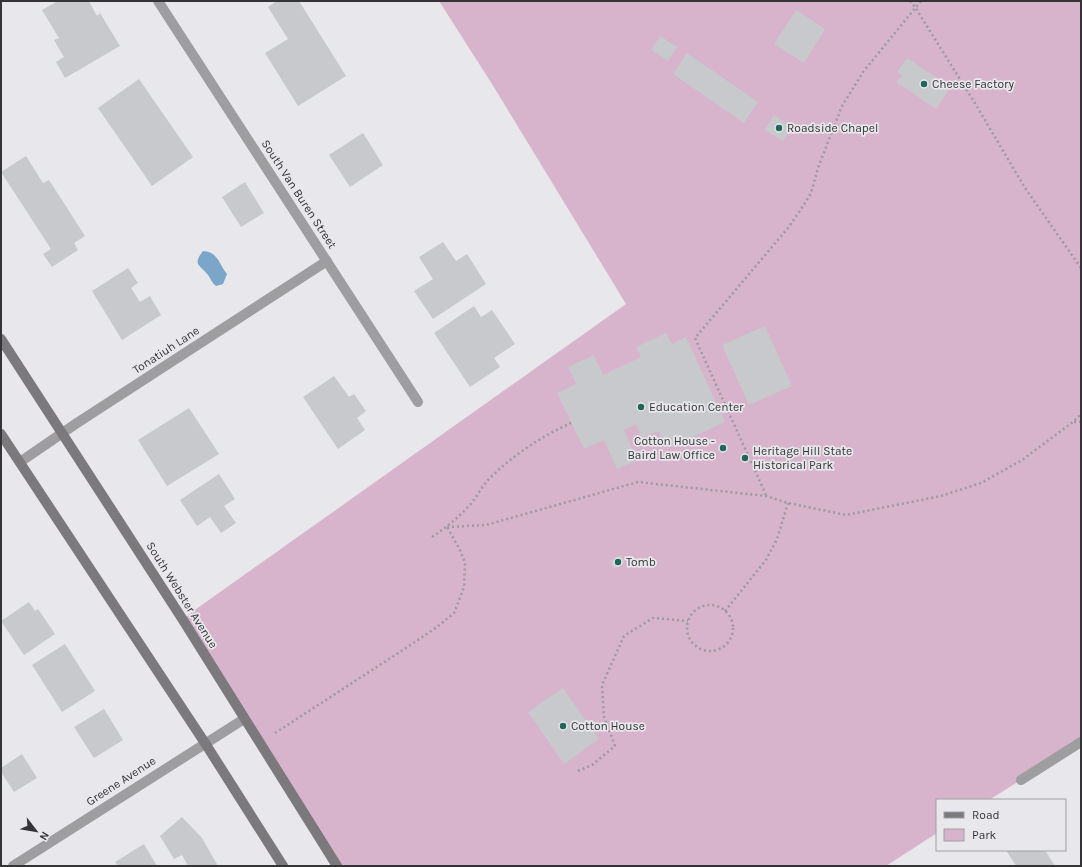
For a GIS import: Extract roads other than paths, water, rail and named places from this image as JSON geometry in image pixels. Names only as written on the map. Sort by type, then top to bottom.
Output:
[{"type":"main road","name":"South Webster Avenue","points":[[1,339],[183,620],[337,866]]},
{"type":"main road","points":[[1,434],[205,743],[283,866]]},
{"type":"street","name":"South Van Buren Street","points":[[158,1],[418,402]]},
{"type":"street","name":"Tonatiuh Lane","points":[[20,462],[62,433],[327,261]]},
{"type":"street","name":"Greene Avenue","points":[[13,866],[244,719]]},
{"type":"street","points":[[1021,780],[1081,742]]},
{"type":"water","points":[[203,251],[212,254],[218,259],[227,274],[223,284],[216,286],[198,264],[198,259]]},
{"type":"place","name":"Cheese Factory","points":[[924,84]]},
{"type":"place","name":"Roadside Chapel","points":[[779,128]]},
{"type":"place","name":"Education Center","points":[[641,407]]},
{"type":"place","name":"Cotton House - Baird Law Office","points":[[723,448]]},
{"type":"place","name":"Heritage Hill State Historical Park","points":[[745,458]]},
{"type":"place","name":"Tomb","points":[[618,562]]},
{"type":"place","name":"Cotton House","points":[[563,726]]}]
